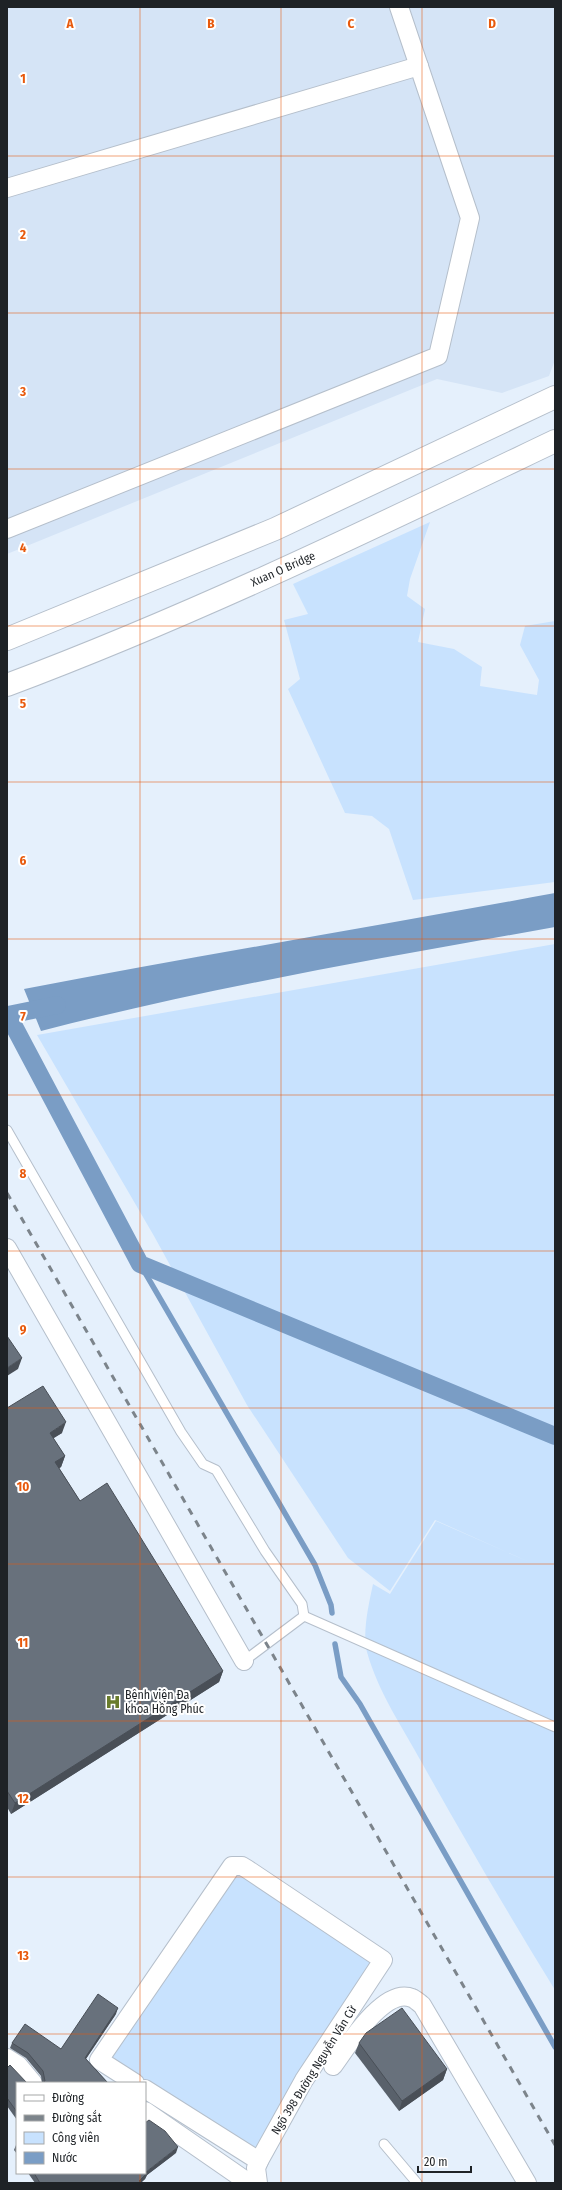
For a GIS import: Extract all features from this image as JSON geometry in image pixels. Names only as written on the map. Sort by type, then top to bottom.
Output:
[{"type":"highway","points":[[7,639],[275,529],[555,397]]},
{"type":"highway","name":"Xuan O Bridge","points":[[7,685],[170,619],[289,567],[555,441]]},
{"type":"street","points":[[7,529],[438,356],[470,218],[398,7]]},
{"type":"street","points":[[7,188],[419,66]]},
{"type":"street","points":[[7,1248],[244,1661]]},
{"type":"street","name":"Ngõ 398 Đường Nguyễn Văn Cừ","points":[[133,2082],[99,2060],[232,1866],[242,1866],[248,1869],[384,1960],[304,2080],[259,2161],[256,2168],[258,2183]]},
{"type":"street","points":[[333,2066],[371,2015],[395,1998],[404,1996],[412,1998],[422,2005],[527,2183]]},
{"type":"street","points":[[7,2058],[18,2065],[32,2082]]},
{"type":"street","points":[[146,2090],[259,2161]]},
{"type":"street","points":[[146,2112],[249,2183]]},
{"type":"lane","points":[[7,1130],[181,1432],[203,1464],[216,1470],[265,1551],[302,1604],[304,1616]]},
{"type":"lane","points":[[244,1661],[304,1616]]},
{"type":"lane","points":[[304,1616],[555,1727]]},
{"type":"lane","points":[[384,2144],[417,2183]]},
{"type":"shaded area","points":[[7,7],[555,7],[555,360],[549,376],[502,393],[437,379],[7,554]]},
{"type":"green space","points":[[430,522],[410,579],[407,596],[425,609],[418,642],[454,649],[482,667],[480,686],[537,695],[539,680],[520,645],[525,626],[555,621],[555,882],[413,900],[389,829],[372,816],[345,813],[288,689],[300,679],[284,620],[308,614],[293,584]]},
{"type":"green space","points":[[555,944],[555,1990],[504,1906],[384,1695],[367,1652],[365,1636],[373,1584],[390,1594],[436,1521],[527,1561],[435,1520],[390,1591],[348,1558],[247,1405],[154,1236],[37,1035]]},
{"type":"green space","points":[[240,1871],[375,1965],[255,2149],[107,2056],[230,1875]]},
{"type":"water","points":[[555,893],[555,927],[297,974],[105,1015],[41,1031],[24,989],[157,964]]},
{"type":"building","points":[[7,1336],[22,1358],[7,1368]]},
{"type":"building","points":[[43,1386],[66,1422],[50,1433],[65,1456],[55,1462],[80,1501],[107,1483],[223,1671],[15,1803],[7,1791],[7,1408]]},
{"type":"building","points":[[98,1994],[118,2008],[85,2058],[107,2082],[44,2082],[43,2071],[28,2053],[12,2043],[25,2024],[61,2049]]},
{"type":"building","points":[[402,2008],[447,2069],[402,2101],[359,2043],[366,2033]]},
{"type":"building","points":[[10,2065],[26,2082],[16,2082],[16,2111],[7,2098],[7,2068]]},
{"type":"building","points":[[149,2120],[165,2131],[178,2147],[146,2172],[146,2122]]},
{"type":"building","points":[[35,2174],[146,2174],[139,2181],[142,2183],[40,2183]]},
{"type":"waterway","points":[[57,1005],[8,1015],[140,1264],[555,1436]]},
{"type":"waterway","points":[[140,1264],[315,1565],[331,1605],[332,1613]]},
{"type":"waterway","points":[[335,1644],[341,1677],[360,1704],[555,2047]]},
{"type":"railway","points":[[7,1193],[555,2145]]},
{"type":"place","name":"Bệnh viện Đa khoa Hồng Phúc","points":[[113,1702]]}]
